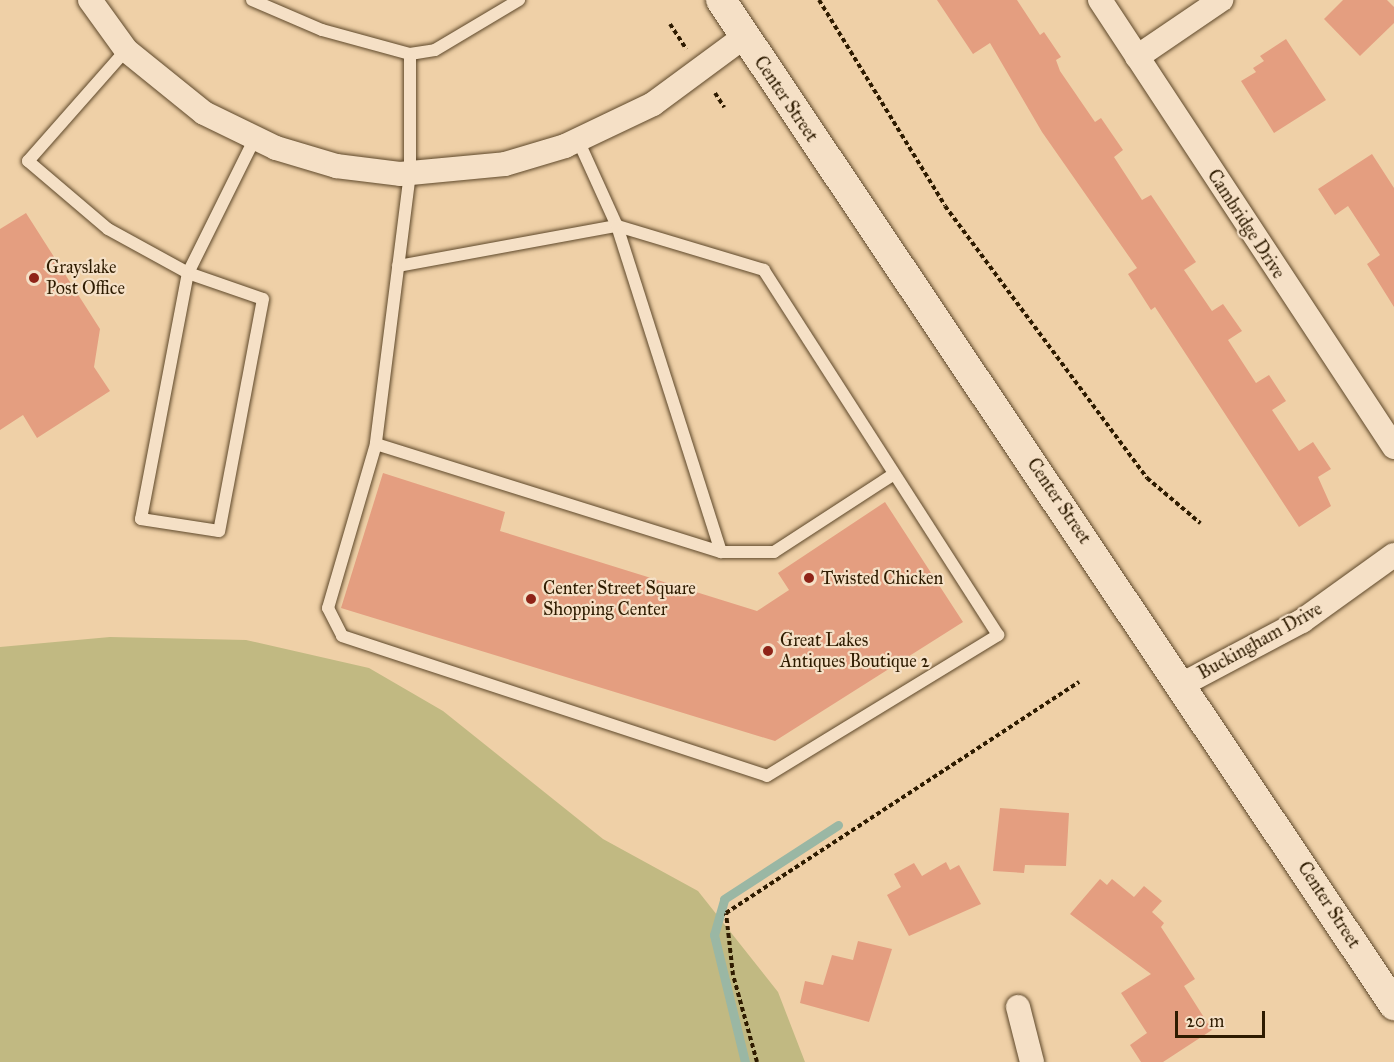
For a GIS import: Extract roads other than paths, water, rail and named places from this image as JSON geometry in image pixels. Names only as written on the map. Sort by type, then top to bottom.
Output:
[{"type":"street","points":[[90,0],[126,50],[204,113],[255,138],[336,166],[410,173],[505,164],[578,140],[653,104],[744,36]]},
{"type":"street","name":"Center Street","points":[[721,0],[1183,684],[1394,1005]]},
{"type":"street","name":"Cambridge Drive","points":[[1100,0],[1394,447]]},
{"type":"street","points":[[1137,57],[1221,0]]},
{"type":"street","name":"Buckingham Drive","points":[[1183,684],[1302,621],[1394,555]]},
{"type":"street","points":[[1018,1007],[1032,1062]]},
{"type":"lane","points":[[252,0],[322,30],[410,54],[435,50],[519,0]]},
{"type":"lane","points":[[126,50],[28,161],[108,229],[188,273],[263,298],[219,531],[141,519],[188,273],[255,138]]},
{"type":"lane","points":[[398,266],[617,226],[764,270],[998,635],[767,776],[342,636],[328,608],[376,444],[398,266],[410,173],[410,54]]},
{"type":"lane","points":[[578,140],[617,226],[722,552]]},
{"type":"lane","points":[[376,444],[722,552],[774,552],[894,474]]},
{"type":"waterway","points":[[745,1062],[714,935],[724,899],[838,825]]},
{"type":"place","name":"Grayslake Post Office","points":[[34,278]]},
{"type":"place","name":"Twisted Chicken","points":[[809,578]]},
{"type":"place","name":"Center Street Square Shopping Center","points":[[531,599]]},
{"type":"place","name":"Great Lakes Antiques Boutique 2","points":[[768,651]]}]
